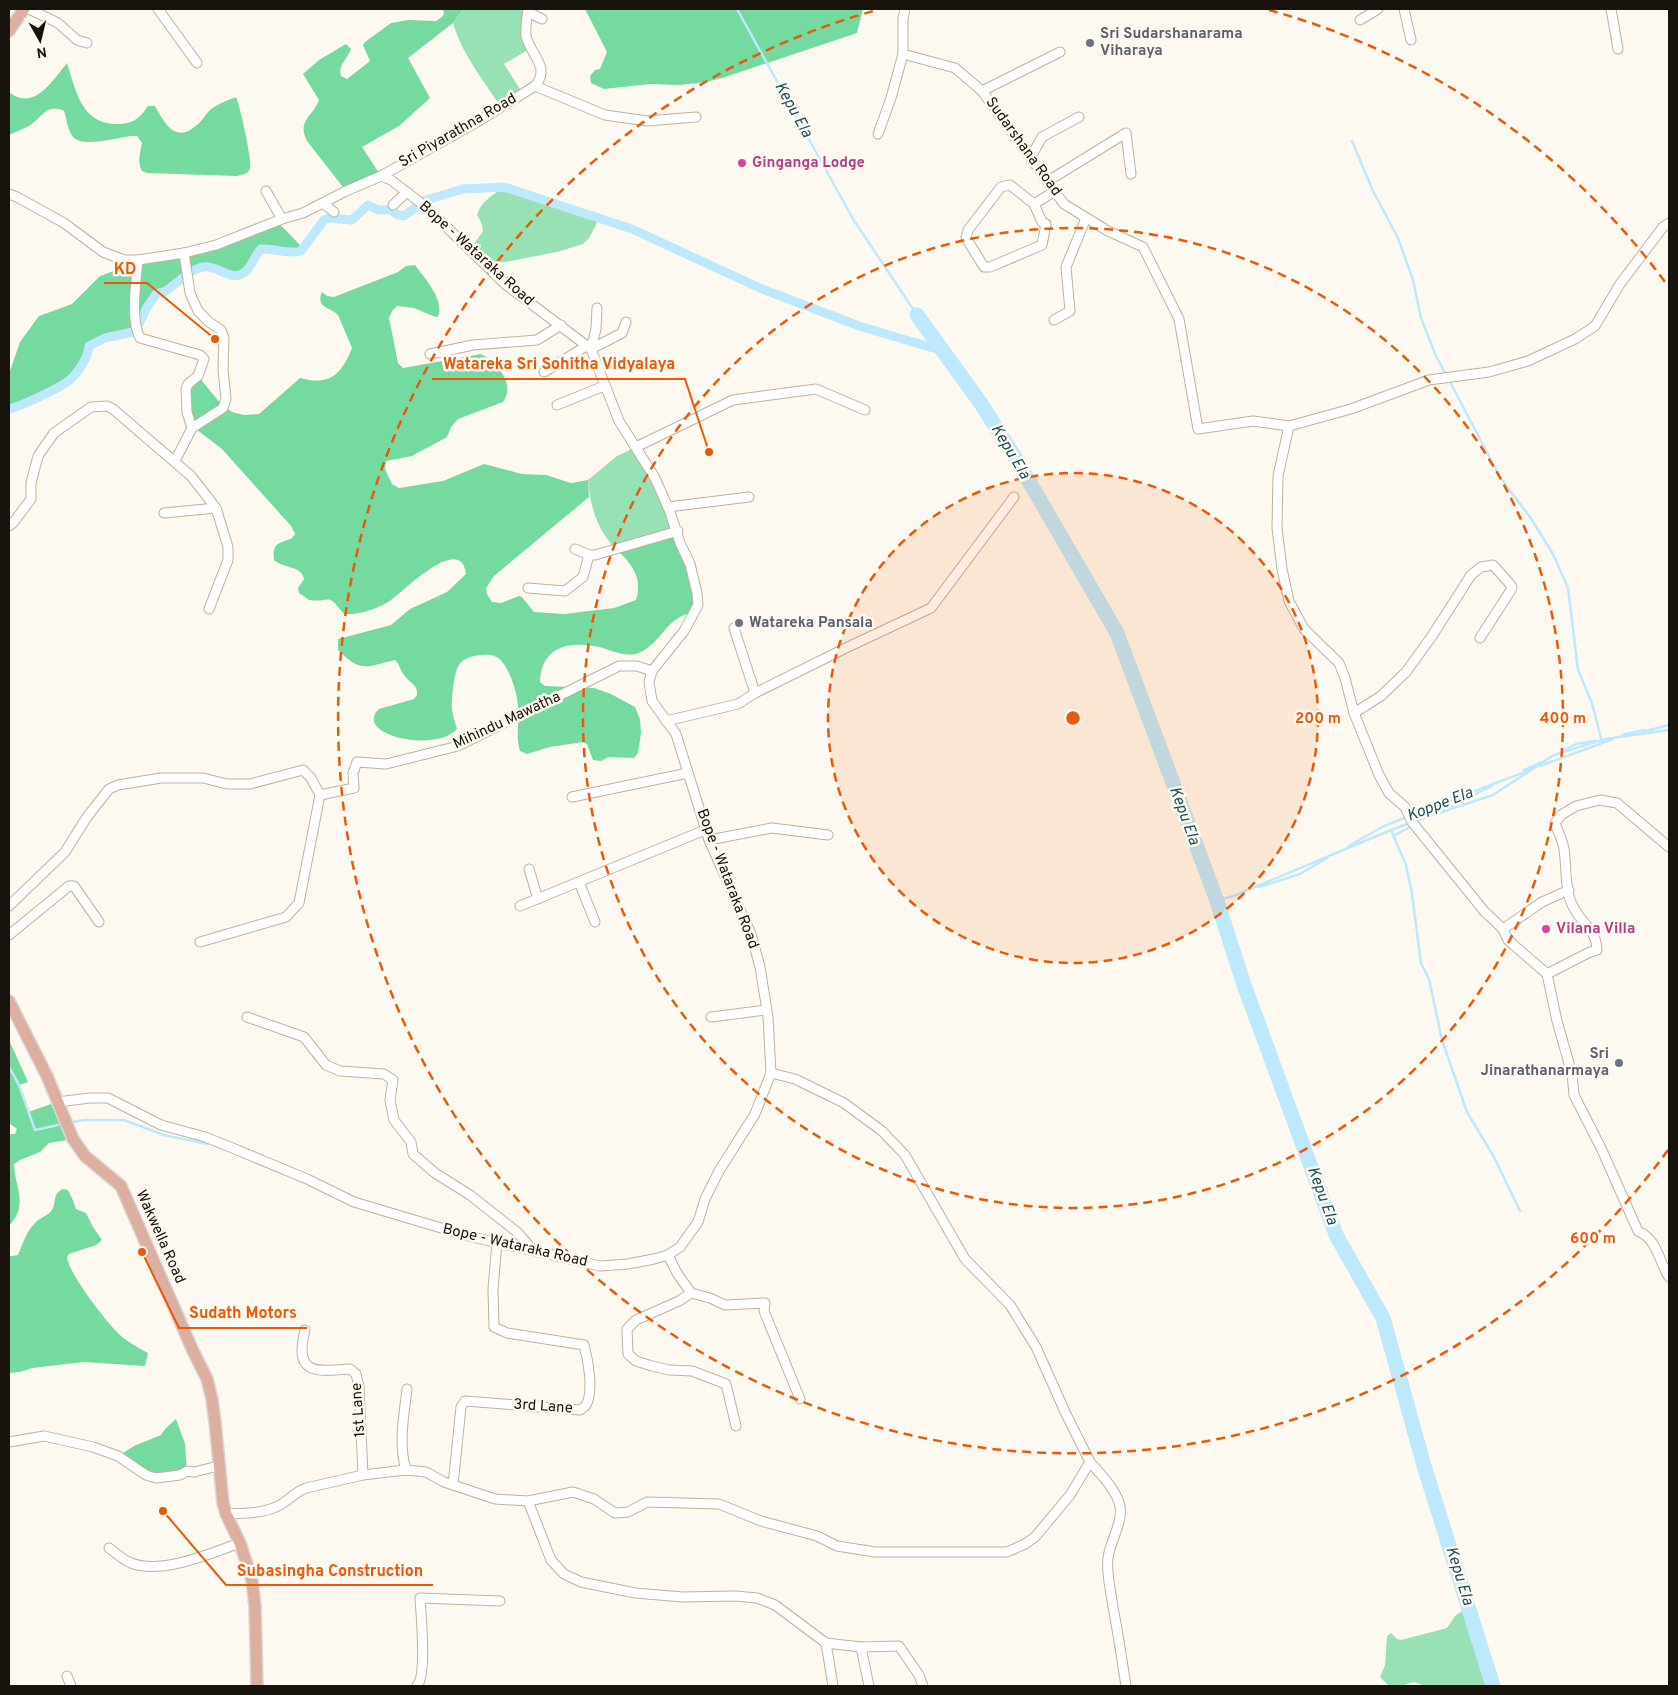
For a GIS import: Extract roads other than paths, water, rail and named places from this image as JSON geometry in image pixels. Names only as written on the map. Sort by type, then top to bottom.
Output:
[{"type":"main road","points":[[9,31],[24,9]]},
{"type":"main road","name":"Wakwella Road","points":[[9,1001],[43,1068],[73,1139],[85,1156],[121,1186],[193,1351],[207,1378],[213,1406],[218,1466],[226,1514],[240,1543],[252,1580],[255,1606],[257,1686]]},
{"type":"street","points":[[29,9],[58,23],[77,40],[87,43]]},
{"type":"street","points":[[158,9],[197,63]]},
{"type":"street","points":[[878,134],[891,98],[903,54],[903,19],[905,9]]},
{"type":"street","points":[[1360,20],[1378,9]]},
{"type":"street","points":[[1404,9],[1411,40]]},
{"type":"street","points":[[1611,9],[1618,49]]},
{"type":"street","points":[[542,19],[528,10],[526,35],[542,70],[541,79],[535,86],[605,115],[647,121],[696,117]]},
{"type":"street","points":[[982,91],[1060,52]]},
{"type":"street","name":"Sudarshana Road","points":[[903,54],[955,68],[982,91],[1064,204],[1108,231],[1144,247],[1179,319],[1198,429],[1254,421],[1289,426]]},
{"type":"street","name":"Sri Piyarathna Road","points":[[381,176],[477,122],[535,86]]},
{"type":"street","points":[[1031,157],[1042,137],[1079,117]]},
{"type":"street","points":[[1048,181],[1126,133],[1131,174]]},
{"type":"street","points":[[9,194],[18,197],[64,223],[103,252],[124,260],[138,260],[184,253],[216,245],[324,204],[346,191],[381,176]]},
{"type":"street","name":"Bope - Wataraka Road","points":[[381,176],[391,180],[426,207],[505,284],[590,347]]},
{"type":"street","points":[[1010,184],[1034,204],[1042,222],[1046,224],[1042,245],[990,267],[984,267],[966,238],[968,230],[1001,186],[1010,184]]},
{"type":"street","points":[[266,191],[282,219]]},
{"type":"street","points":[[1034,204],[1054,191]]},
{"type":"street","points":[[392,205],[407,192]]},
{"type":"street","points":[[324,204],[334,212]]},
{"type":"street","points":[[1054,320],[1070,311],[1066,267],[1086,218]]},
{"type":"street","points":[[1669,223],[1663,227],[1620,284],[1595,326],[1575,338],[1528,361],[1489,372],[1429,380],[1351,408],[1289,426],[1278,476],[1277,528],[1282,569],[1289,601],[1304,629],[1339,663],[1346,678],[1354,713],[1379,775],[1390,793],[1405,807],[1412,822],[1484,911],[1503,929],[1508,940],[1547,974],[1556,1021],[1572,1074],[1574,1095],[1601,1148],[1638,1231],[1647,1235],[1657,1248],[1664,1269],[1669,1277]]},
{"type":"street","points":[[175,461],[192,428],[223,408],[226,399],[223,370],[224,338],[221,330],[198,311],[190,293],[184,253]]},
{"type":"street","points":[[138,260],[135,299],[136,330],[140,338],[200,355],[204,359],[198,376],[188,384],[186,389],[187,412],[192,428]]},
{"type":"street","points":[[596,308],[596,329],[590,347],[619,421],[655,478],[668,507],[678,531],[680,543],[690,564],[697,593],[698,605],[684,631],[652,671]]},
{"type":"street","points":[[544,372],[590,347],[622,333],[626,322]]},
{"type":"street","points":[[430,354],[473,345],[537,340],[561,325]]},
{"type":"street","points":[[557,405],[604,386]]},
{"type":"street","points":[[636,447],[733,400],[816,389],[865,410]]},
{"type":"street","points":[[9,526],[31,499],[30,482],[38,456],[54,433],[91,407],[106,406],[113,409],[175,461],[191,476],[216,508],[228,547],[228,560],[209,609]]},
{"type":"street","points":[[668,507],[749,497]]},
{"type":"street","points":[[666,721],[738,704],[755,693],[931,608],[1014,497]]},
{"type":"street","points":[[164,513],[216,508]]},
{"type":"street","points":[[575,549],[595,555],[678,531]]},
{"type":"street","points":[[528,588],[565,591],[583,577],[590,555]]},
{"type":"street","points":[[1354,713],[1381,696],[1406,672],[1471,576],[1481,567],[1488,564],[1493,565],[1512,586],[1480,638]]},
{"type":"street","points":[[734,628],[755,693]]},
{"type":"street","name":"Mihindu Mawatha","points":[[320,795],[354,788],[353,773],[357,762],[386,764],[458,746],[619,666],[638,666],[652,671]]},
{"type":"street","name":"Bope - Wataraka Road","points":[[57,1102],[108,1098],[161,1125],[205,1137],[307,1179],[354,1202],[449,1231],[532,1249],[571,1260],[600,1266],[628,1264],[668,1255],[680,1247],[698,1222],[704,1199],[719,1171],[756,1114],[771,1073],[766,1010],[760,967],[751,934],[705,830],[676,734],[652,700],[649,682],[652,671]]},
{"type":"street","points":[[10,902],[65,852],[86,817],[109,789],[118,785],[161,778],[202,778],[242,785],[303,770],[311,778],[320,795],[299,902],[286,917],[200,942]]},
{"type":"street","points":[[572,797],[688,773]]},
{"type":"street","points":[[1547,974],[1597,950],[1596,938],[1574,910],[1566,877],[1564,848],[1555,823],[1561,815],[1576,806],[1600,800],[1617,803],[1669,847]]},
{"type":"street","points":[[709,840],[772,828],[828,835]]},
{"type":"street","points":[[520,906],[705,830]]},
{"type":"street","points":[[529,868],[538,899]]},
{"type":"street","points":[[579,882],[596,922]]},
{"type":"street","points":[[9,935],[69,886],[74,886],[99,922]]},
{"type":"street","points":[[1503,929],[1542,902],[1569,890]]},
{"type":"street","points":[[711,1016],[766,1010]]},
{"type":"street","points":[[247,1016],[304,1037],[326,1065],[340,1071],[384,1074],[393,1080],[390,1100],[394,1120],[411,1142],[413,1154],[434,1173],[470,1195],[517,1232],[532,1249]]},
{"type":"street","points":[[771,1073],[795,1079],[844,1103],[882,1132],[905,1156],[965,1259],[1010,1305],[1036,1347],[1090,1462],[1109,1484],[1120,1507],[1119,1518],[1111,1539],[1108,1558],[1109,1581],[1126,1686]]},
{"type":"street","name":"3rd Lane","points":[[453,1484],[462,1407],[465,1401],[580,1410],[586,1405],[590,1387],[589,1365],[584,1345],[507,1333],[494,1327],[493,1289],[497,1242]]},
{"type":"street","points":[[668,1255],[677,1273],[691,1293],[710,1298],[725,1305],[765,1303],[764,1311],[800,1398]]},
{"type":"street","points":[[691,1293],[679,1301],[636,1320],[627,1329],[628,1354],[636,1361],[652,1366],[669,1370],[692,1370],[726,1384],[736,1426]]},
{"type":"street","name":"1st Lane","points":[[305,1330],[301,1346],[304,1362],[311,1369],[325,1371],[350,1369],[356,1374],[359,1387],[363,1475]]},
{"type":"street","points":[[406,1470],[402,1457],[401,1443],[407,1389]]},
{"type":"street","points":[[9,1442],[44,1436],[93,1447],[118,1456],[146,1475],[156,1478],[180,1475],[188,1471],[194,1472],[218,1466]]},
{"type":"street","points":[[226,1514],[254,1513],[279,1506],[297,1491],[306,1488],[363,1475],[406,1470],[426,1472],[444,1482],[495,1499],[528,1500],[573,1492],[594,1499],[615,1513],[628,1512],[647,1502],[719,1504],[761,1522],[817,1536],[837,1546],[875,1552],[1006,1552],[1025,1544],[1035,1536],[1070,1495],[1090,1462]]},
{"type":"street","points":[[528,1500],[551,1560],[564,1574],[581,1582],[635,1593],[683,1597],[735,1596],[757,1598],[775,1605],[826,1643],[861,1647],[899,1646],[919,1675],[922,1686]]},
{"type":"street","points":[[108,1548],[131,1563],[147,1566],[164,1565],[192,1559],[240,1543]]},
{"type":"street","points":[[417,1686],[421,1682],[423,1667],[420,1598],[500,1601]]},
{"type":"street","points":[[826,1643],[833,1686]]},
{"type":"street","points":[[861,1647],[869,1686]]},
{"type":"street","points":[[67,1676],[70,1686]]},
{"type":"waterway","name":"Kepu Ela","points":[[737,9],[853,219],[917,315]]},
{"type":"waterway","points":[[1352,141],[1373,191],[1398,238],[1413,280],[1421,318],[1436,356],[1446,375]]},
{"type":"waterway","points":[[426,200],[463,189],[504,187],[632,229],[762,289],[859,326],[943,351]]},
{"type":"waterway","points":[[192,271],[206,267],[231,275],[240,275],[247,270],[261,249],[301,251],[324,220],[329,218],[352,220],[368,205],[378,210],[391,210],[398,215],[404,216],[416,207]]},
{"type":"waterway","points":[[137,329],[146,309],[156,294],[166,291],[184,277]]},
{"type":"waterway","name":"Kepu Ela","points":[[917,315],[982,405],[1019,464],[1117,633],[1217,901],[1244,985],[1336,1235],[1383,1318],[1425,1469],[1493,1686]]},
{"type":"waterway","points":[[9,409],[22,405],[67,382],[81,366],[87,356],[89,346],[105,338],[133,332]]},
{"type":"waterway","points":[[1449,380],[1500,477],[1532,520],[1553,554],[1568,588],[1578,670],[1592,703],[1602,742]]},
{"type":"waterway","name":"Koppe Ela","points":[[1642,732],[1669,725]]},
{"type":"waterway","name":"Koppe Ela","points":[[1622,735],[1644,730]]},
{"type":"waterway","name":"Koppe Ela","points":[[1415,821],[1493,795],[1554,755],[1605,739],[1669,730]]},
{"type":"waterway","name":"Koppe Ela","points":[[1540,766],[1613,739]]},
{"type":"waterway","points":[[1562,751],[1576,744],[1595,741]]},
{"type":"waterway","name":"Koppe Ela","points":[[1524,770],[1542,762]]},
{"type":"waterway","name":"Koppe Ela","points":[[1412,815],[1530,770]]},
{"type":"waterway","name":"Koppe Ela","points":[[1441,811],[1492,786]]},
{"type":"waterway","name":"Koppe Ela","points":[[1349,846],[1382,827],[1407,817]]},
{"type":"waterway","name":"Koppe Ela","points":[[1217,901],[1236,895],[1410,823]]},
{"type":"waterway","points":[[1393,836],[1412,826]]},
{"type":"waterway","points":[[1391,830],[1406,865],[1412,894],[1421,963],[1429,979],[1442,1040],[1467,1112],[1494,1157],[1520,1211]]},
{"type":"waterway","name":"Koppe Ela","points":[[1259,887],[1300,874],[1327,858]]},
{"type":"waterway","points":[[9,1067],[19,1085],[35,1130],[58,1125]]},
{"type":"waterway","points":[[73,1122],[84,1120],[124,1120],[164,1135],[207,1144]]},
{"type":"place","name":"Sri Sudarshanarama Viharaya","points":[[1090,43]]},
{"type":"place","name":"Ginganga Lodge","points":[[742,163]]},
{"type":"place","name":"KD","points":[[215,339]]},
{"type":"place","name":"Watareka Sri Sohitha Vidyalaya","points":[[709,452]]},
{"type":"place","name":"Watareka Pansala","points":[[739,623]]},
{"type":"place","name":"Vilana Villa","points":[[1546,929]]},
{"type":"place","name":"Sri Jinarathanarmaya","points":[[1619,1063]]},
{"type":"place","name":"Sudath Motors","points":[[142,1252]]},
{"type":"place","name":"Subasingha Construction","points":[[163,1511]]}]
